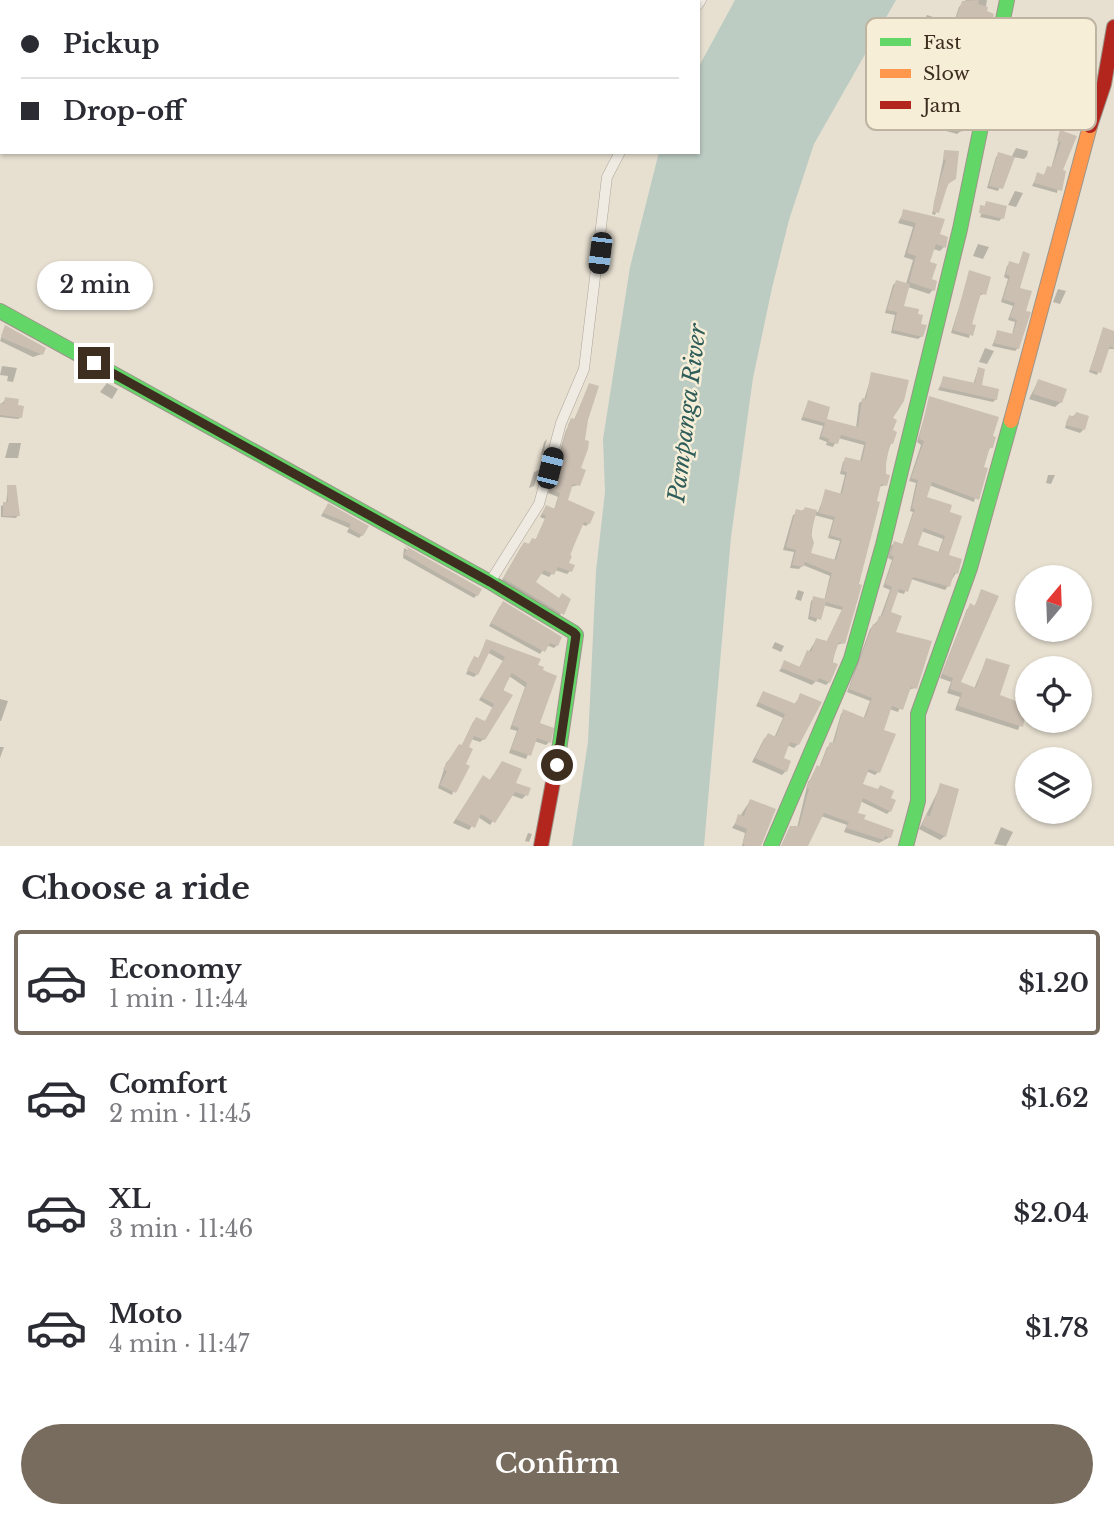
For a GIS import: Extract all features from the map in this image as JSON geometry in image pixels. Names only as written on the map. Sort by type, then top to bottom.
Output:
[{"type":"street","points":[[1003,18],[1007,0]]},
{"type":"street","points":[[1096,108],[1104,84],[1114,27]]},
{"type":"street","points":[[771,846],[855,646],[896,492],[960,229],[981,130]]},
{"type":"street","points":[[906,846],[918,801],[918,714],[971,568],[1089,130]]},
{"type":"street","points":[[490,582],[539,504],[561,423],[584,369],[607,177],[620,154]]},
{"type":"street","points":[[0,311],[490,582],[576,635],[565,720],[541,846]]},
{"type":"water","name":"Pampanga River","points":[[735,0],[896,0],[886,18],[866,18],[866,53],[814,144],[789,220],[772,288],[753,378],[731,537],[704,846],[572,846],[588,742],[596,571],[605,492],[603,439],[630,267],[658,154],[700,154],[700,64]]},
{"type":"building","points":[[979,0],[978,4],[988,7],[987,11],[994,14],[993,18],[956,18],[962,1]]},
{"type":"building","points":[[1060,130],[1077,136],[1063,170],[1066,171],[1062,191],[1034,183],[1037,172],[1044,175],[1047,166],[1052,167],[1061,142],[1057,141]]},
{"type":"building","points":[[944,150],[959,151],[956,179],[948,184],[939,213],[933,212],[946,160],[943,159]]},
{"type":"building","points":[[998,152],[1015,157],[1003,189],[989,186]]},
{"type":"building","points":[[986,201],[1007,206],[1004,219],[979,213],[980,205],[985,206]]},
{"type":"building","points":[[903,209],[945,219],[940,234],[948,237],[946,248],[936,244],[930,262],[937,264],[932,279],[937,281],[935,291],[909,282],[916,256],[907,253],[916,223],[901,219]]},
{"type":"building","points":[[1023,251],[1030,254],[1020,288],[1032,291],[1026,311],[1031,312],[1019,349],[994,343],[997,330],[1013,334],[1017,320],[1010,317],[1015,303],[1003,299],[1010,276],[1006,274],[1009,261],[1019,264]]},
{"type":"building","points":[[969,270],[991,277],[986,295],[981,293],[972,324],[976,325],[973,336],[953,330]]},
{"type":"building","points":[[896,280],[910,284],[904,306],[919,309],[918,314],[923,315],[921,324],[927,325],[923,337],[893,330],[897,312],[887,310]]},
{"type":"building","points":[[5,325],[46,348],[43,355],[4,339],[1,336]]},
{"type":"building","points":[[1103,327],[1114,331],[1114,348],[1110,346],[1101,373],[1090,370]]},
{"type":"building","points":[[978,367],[985,369],[982,385],[999,389],[997,400],[940,387],[943,376],[975,383]]},
{"type":"building","points":[[871,372],[909,380],[904,401],[893,418],[897,420],[893,430],[897,432],[893,444],[890,443],[886,464],[886,474],[890,475],[887,486],[881,484],[877,501],[880,502],[859,584],[862,585],[845,644],[839,642],[832,662],[838,664],[830,683],[819,678],[817,682],[781,668],[784,660],[800,667],[807,650],[811,652],[816,638],[827,641],[843,607],[826,602],[821,620],[810,616],[813,596],[825,599],[832,573],[805,562],[803,567],[792,565],[796,550],[786,547],[796,509],[803,511],[805,507],[817,510],[811,533],[814,543],[811,553],[836,560],[842,539],[830,535],[835,517],[819,513],[825,489],[842,494],[847,472],[842,471],[845,457],[862,461],[866,442],[841,435],[838,444],[828,442],[829,439],[821,436],[825,423],[803,417],[808,400],[830,407],[827,419],[858,427],[862,398],[866,399]]},
{"type":"building","points":[[1038,379],[1067,389],[1062,403],[1033,394]]},
{"type":"building","points":[[589,383],[599,386],[588,420],[585,440],[589,441],[588,449],[581,468],[586,470],[580,486],[573,484],[568,500],[595,512],[590,524],[584,522],[570,555],[572,556],[569,563],[575,565],[572,572],[558,567],[554,575],[544,570],[536,582],[559,598],[562,593],[571,599],[564,615],[503,578],[524,542],[529,544],[532,538],[536,539],[546,516],[542,514],[546,505],[555,509],[560,493],[551,490],[568,425],[571,418],[575,419]]},
{"type":"building","points":[[929,396],[999,417],[993,436],[996,437],[993,448],[990,447],[984,467],[988,468],[979,500],[932,482],[927,497],[952,505],[950,512],[962,516],[949,555],[962,559],[958,574],[954,573],[950,587],[913,577],[908,592],[899,589],[891,612],[902,616],[896,632],[932,641],[917,689],[911,687],[903,710],[892,706],[884,730],[896,734],[880,773],[869,769],[863,784],[878,789],[880,785],[894,791],[891,798],[896,800],[891,812],[863,798],[858,813],[866,815],[864,819],[894,830],[891,838],[885,836],[884,840],[846,828],[849,822],[824,813],[808,846],[781,846],[790,826],[799,826],[809,789],[806,788],[817,765],[820,767],[830,742],[834,743],[843,709],[865,718],[872,698],[849,689],[873,624],[876,625],[879,616],[882,617],[892,587],[885,584],[894,557],[890,555],[894,541],[903,544],[915,509],[912,508],[918,480],[911,478],[924,441],[919,439]],"holes":[[[924,528],[945,536],[939,552],[918,545]]]},
{"type":"building","points":[[5,397],[19,399],[18,405],[24,406],[22,418],[0,415],[0,403],[4,404]]},
{"type":"building","points":[[1076,412],[1089,416],[1085,430],[1066,425],[1069,415],[1074,417]]},
{"type":"building","points":[[7,485],[16,485],[20,516],[3,516],[3,502],[8,502]]},
{"type":"building","points":[[328,503],[369,526],[363,536],[349,528],[351,524],[323,513]]},
{"type":"building","points":[[404,545],[482,589],[478,596],[404,554],[408,549]]},
{"type":"building","points":[[981,589],[999,596],[961,682],[976,688],[986,658],[1010,665],[1000,695],[1015,701],[1015,724],[958,706],[962,693],[950,689],[953,678],[942,674],[970,603],[975,606]]},
{"type":"building","points":[[503,601],[562,637],[558,646],[550,643],[545,652],[491,623]]},
{"type":"building","points":[[486,639],[541,659],[538,665],[557,676],[540,723],[554,728],[551,743],[537,738],[531,756],[511,749],[519,728],[512,725],[527,683],[512,673],[503,690],[513,695],[485,740],[474,736],[469,747],[473,749],[466,764],[470,766],[456,793],[440,785],[447,771],[443,769],[459,744],[462,745],[476,717],[485,721],[494,704],[481,697],[505,657],[491,649],[478,675],[467,670],[474,656],[479,658]]},
{"type":"building","points":[[763,691],[796,704],[800,693],[822,702],[799,745],[790,742],[784,758],[791,761],[787,772],[755,758],[768,733],[776,737],[785,714],[758,702]]},
{"type":"building","points":[[502,761],[522,769],[516,783],[531,788],[528,796],[515,792],[495,823],[481,814],[475,828],[456,819],[483,775],[490,780]]},
{"type":"building","points":[[940,783],[959,789],[946,837],[922,825],[926,815],[930,816]]},
{"type":"building","points":[[750,799],[776,809],[761,846],[745,846],[743,843],[747,829],[735,824],[738,814],[744,816]]},
{"type":"traffic: fast","points":[[1003,18],[1007,0]]},
{"type":"traffic: fast","points":[[771,846],[851,659],[883,545],[960,229],[980,130]]},
{"type":"traffic: fast","points":[[0,311],[490,582],[573,632],[576,635],[559,750]]},
{"type":"traffic: fast","points":[[906,846],[918,801],[918,714],[970,568],[1011,421]]},
{"type":"traffic: slow","points":[[1011,421],[1089,130]]},
{"type":"traffic: jam","points":[[1096,108],[1104,84],[1114,27]]},
{"type":"traffic: jam","points":[[541,846],[559,750]]},
{"type":"route","points":[[94,363],[490,582],[573,632],[576,635],[557,765]]}]
